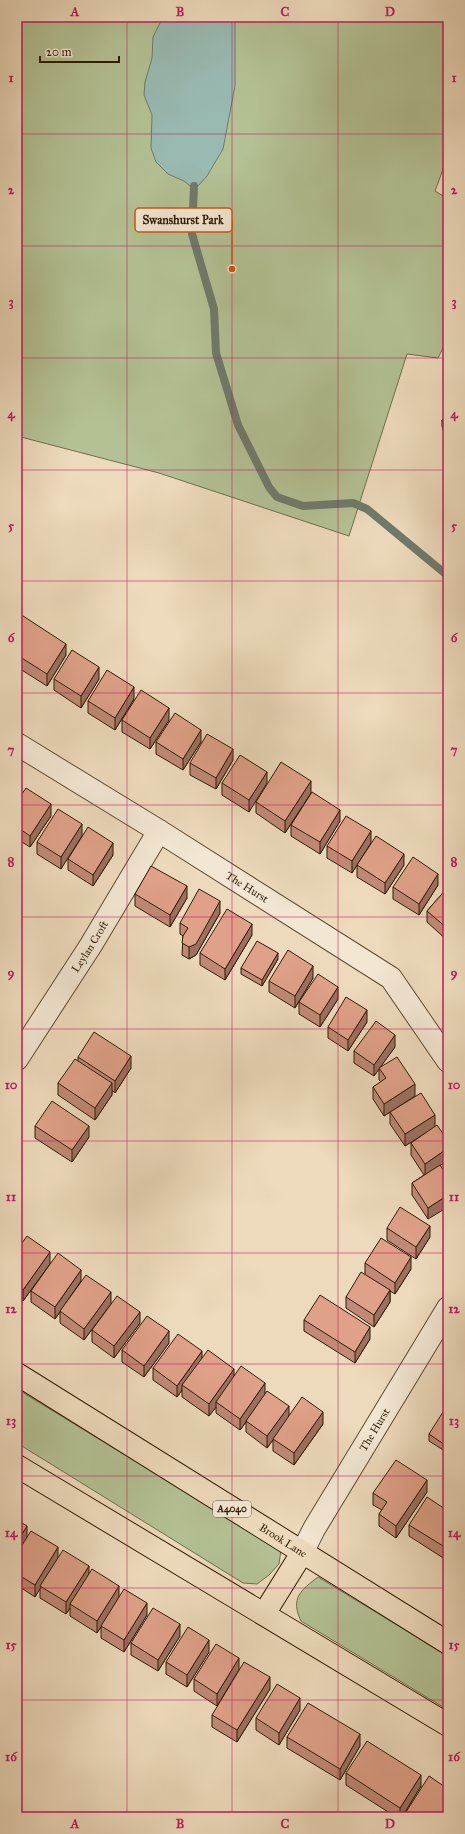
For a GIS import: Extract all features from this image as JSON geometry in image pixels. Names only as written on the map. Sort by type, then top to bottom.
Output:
[{"type":"main road","name":"Brook Lane","points":[[17,1374],[448,1643]]},
{"type":"main road","points":[[17,1466],[448,1725]]},
{"type":"main road","points":[[264,1614],[302,1552]]},
{"type":"street","name":"The Hurst","points":[[17,744],[159,831],[391,978],[448,1061]]},
{"type":"street","name":"Leylan Croft","points":[[17,1059],[91,945],[159,831]]},
{"type":"street","name":"The Hurst","points":[[302,1552],[314,1529],[448,1308]]},
{"type":"green space","points":[[17,17],[448,17],[448,156],[435,191],[448,199],[448,338],[438,358],[407,354],[349,536],[159,473],[17,436]]},
{"type":"green space","points":[[17,1389],[281,1550],[279,1564],[269,1575],[257,1584],[243,1583],[17,1443]]},
{"type":"green space","points":[[318,1577],[448,1656],[448,1710],[301,1621],[298,1613],[297,1600],[302,1591]]},
{"type":"water","points":[[163,17],[235,17],[235,86],[223,149],[207,176],[198,186],[190,186],[184,181],[168,174],[156,162],[151,148],[152,115],[144,95],[145,82],[152,58],[153,37]]},
{"type":"building","points":[[448,418],[448,442],[442,420]]},
{"type":"building","points":[[448,461],[448,468],[445,465]]},
{"type":"building","points":[[17,612],[66,644],[47,674],[17,655]]},
{"type":"building","points":[[72,650],[99,667],[81,696],[54,679]]},
{"type":"building","points":[[107,670],[134,687],[115,718],[88,701]]},
{"type":"building","points":[[141,690],[169,708],[150,738],[122,720]]},
{"type":"building","points":[[175,713],[201,730],[183,759],[156,742]]},
{"type":"building","points":[[207,734],[233,749],[216,778],[190,763]]},
{"type":"building","points":[[240,755],[267,772],[249,800],[222,783]]},
{"type":"building","points":[[281,762],[311,781],[285,821],[256,802]]},
{"type":"building","points":[[17,782],[21,785],[17,790]]},
{"type":"building","points":[[26,788],[51,804],[30,836],[17,827],[17,801]]},
{"type":"building","points":[[312,792],[340,810],[320,842],[291,825]]},
{"type":"building","points":[[58,809],[82,824],[61,857],[37,842]]},
{"type":"building","points":[[346,816],[371,831],[352,861],[327,846]]},
{"type":"building","points":[[88,827],[113,843],[93,875],[68,859]]},
{"type":"building","points":[[376,836],[404,854],[385,883],[357,865]]},
{"type":"building","points":[[413,857],[438,874],[419,904],[393,887]]},
{"type":"building","points":[[151,866],[187,886],[170,915],[135,894]]},
{"type":"building","points":[[448,887],[448,929],[427,911]]},
{"type":"building","points":[[199,889],[220,901],[196,944],[189,947],[182,943],[183,936],[188,928],[180,923]]},
{"type":"building","points":[[227,909],[252,924],[225,969],[200,953]]},
{"type":"building","points":[[257,941],[278,953],[262,980],[241,968]]},
{"type":"building","points":[[288,950],[313,966],[295,996],[269,981]]},
{"type":"building","points":[[318,974],[338,987],[320,1015],[299,1002]]},
{"type":"building","points":[[346,997],[367,1010],[348,1040],[328,1027]]},
{"type":"building","points":[[376,1021],[395,1035],[374,1065],[354,1051]]},
{"type":"building","points":[[94,1032],[131,1056],[115,1081],[78,1057]]},
{"type":"building","points":[[397,1057],[415,1084],[384,1104],[373,1087],[386,1078],[379,1068]]},
{"type":"building","points":[[75,1059],[112,1083],[95,1108],[58,1083]]},
{"type":"building","points":[[421,1093],[435,1115],[405,1134],[390,1112]]},
{"type":"building","points":[[52,1101],[89,1126],[72,1150],[35,1126]]},
{"type":"building","points":[[437,1125],[448,1141],[448,1148],[425,1164],[411,1143]]},
{"type":"building","points":[[440,1165],[448,1177],[448,1195],[428,1208],[412,1183]]},
{"type":"building","points":[[400,1207],[430,1226],[416,1247],[387,1228]]},
{"type":"building","points":[[27,1236],[50,1252],[23,1290],[17,1285],[17,1250]]},
{"type":"building","points":[[381,1238],[411,1257],[395,1283],[365,1263]]},
{"type":"building","points":[[58,1253],[81,1270],[55,1307],[31,1291]]},
{"type":"building","points":[[361,1272],[390,1290],[374,1315],[346,1297]]},
{"type":"building","points":[[86,1275],[111,1292],[84,1329],[60,1311]]},
{"type":"building","points":[[320,1295],[370,1327],[355,1352],[304,1320]]},
{"type":"building","points":[[117,1296],[140,1312],[114,1346],[92,1330]]},
{"type":"building","points":[[147,1316],[169,1331],[144,1366],[122,1350]]},
{"type":"building","points":[[178,1334],[202,1351],[177,1386],[153,1368]]},
{"type":"building","points":[[208,1350],[234,1369],[209,1404],[182,1385]]},
{"type":"building","points":[[241,1366],[265,1383],[240,1419],[216,1402]]},
{"type":"building","points":[[267,1391],[289,1406],[267,1436],[246,1421]]},
{"type":"building","points":[[448,1391],[448,1401],[444,1398]]},
{"type":"building","points":[[302,1397],[323,1412],[294,1453],[273,1439]]},
{"type":"building","points":[[443,1412],[448,1415],[448,1447],[429,1434]]},
{"type":"building","points":[[396,1460],[427,1480],[396,1526],[379,1514],[387,1502],[373,1493]]},
{"type":"building","points":[[427,1497],[448,1511],[448,1549],[409,1525]]},
{"type":"building","points":[[17,1520],[27,1526],[17,1542]]},
{"type":"building","points":[[31,1531],[58,1547],[35,1585],[17,1574],[17,1553]]},
{"type":"building","points":[[63,1550],[89,1566],[66,1602],[40,1586]]},
{"type":"building","points":[[92,1569],[119,1586],[97,1621],[70,1604]]},
{"type":"building","points":[[124,1589],[147,1603],[124,1640],[101,1626]]},
{"type":"building","points":[[153,1608],[180,1624],[158,1660],[131,1643]]},
{"type":"building","points":[[188,1627],[209,1640],[187,1675],[166,1662]]},
{"type":"building","points":[[216,1644],[239,1658],[217,1694],[194,1679]]},
{"type":"building","points":[[244,1662],[270,1677],[237,1730],[212,1715]]},
{"type":"building","points":[[277,1684],[300,1698],[279,1733],[256,1718]]},
{"type":"building","points":[[308,1703],[360,1734],[340,1769],[287,1737]]},
{"type":"building","points":[[367,1741],[421,1775],[400,1808],[346,1773]]},
{"type":"building","points":[[429,1776],[448,1789],[448,1817],[414,1817],[406,1812]]},
{"type":"waterway","points":[[194,186],[192,234],[214,309],[216,353],[238,425],[269,487],[277,497],[303,506],[353,503],[367,509],[448,576]]},
{"type":"place","name":"Swanshurst Park","points":[[232,269]]}]
